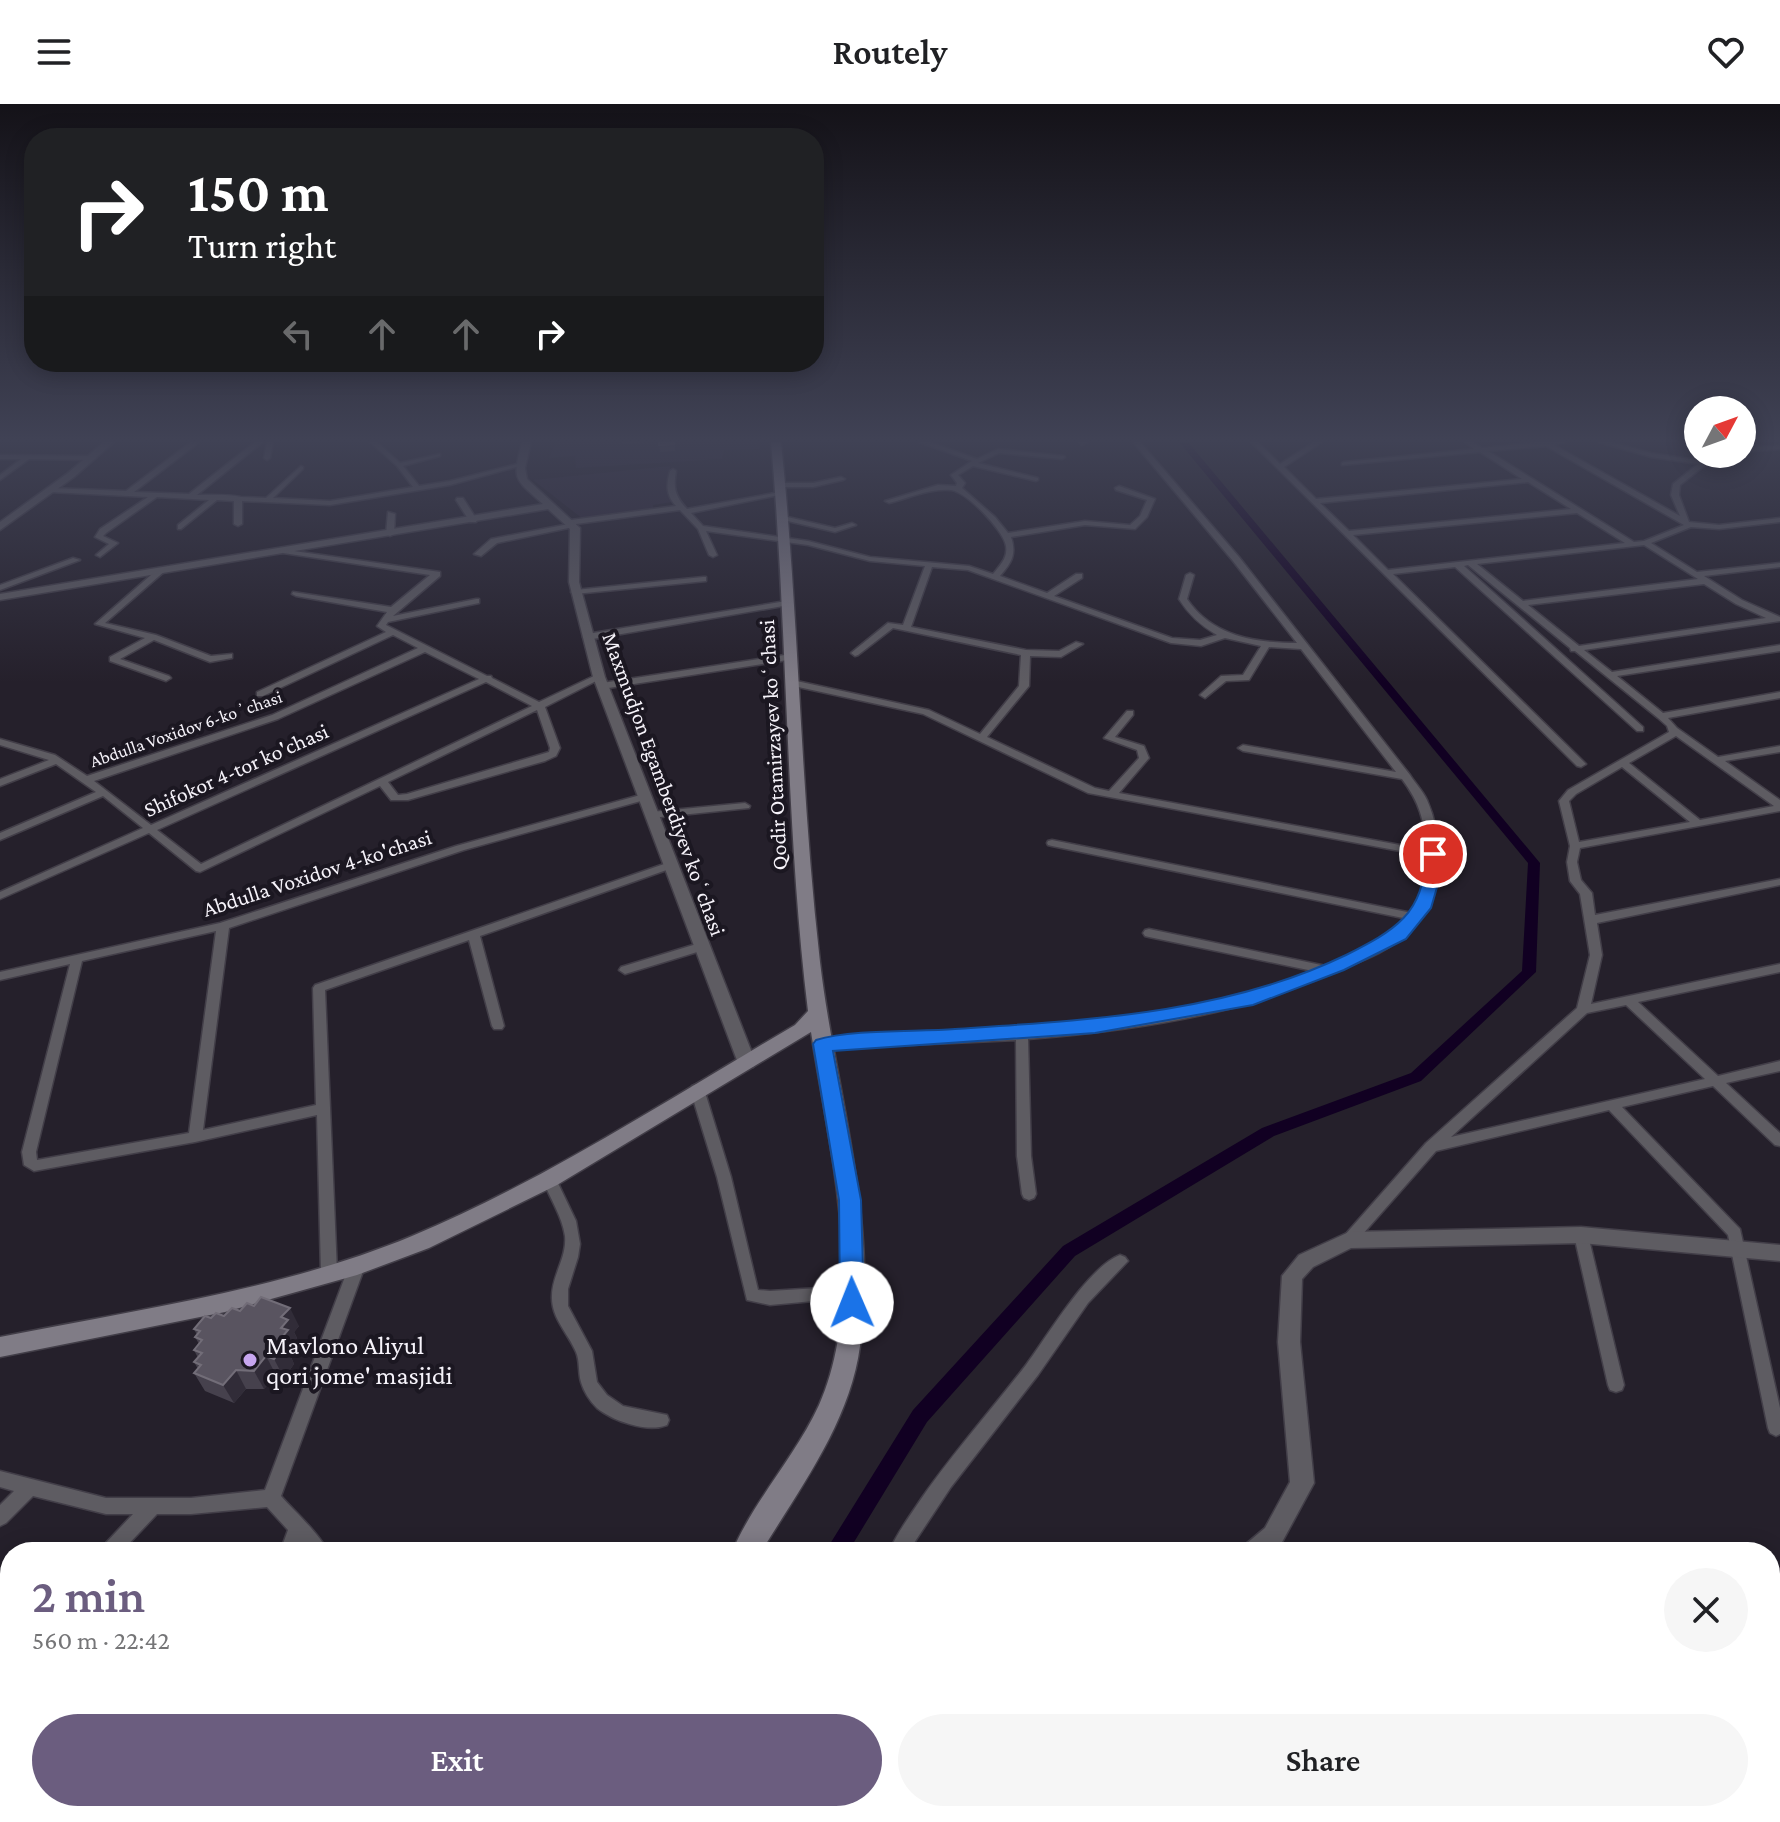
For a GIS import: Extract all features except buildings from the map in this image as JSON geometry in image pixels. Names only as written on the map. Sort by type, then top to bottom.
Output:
[{"type":"main road","name":"Qodir Otamirzayev koʻchasi","points":[[752,1542],[827,1414],[843,1371],[852,1292],[850,1200],[822,1044],[799,846],[782,522]]},
{"type":"main road","points":[[0,1347],[225,1302],[357,1266],[421,1242],[549,1179],[697,1089],[802,1030],[818,1011]]},
{"type":"street","points":[[100,555],[114,543],[99,537],[116,522]]},
{"type":"street","points":[[181,527],[187,522]]},
{"type":"street","points":[[390,534],[391,522]]},
{"type":"street","points":[[0,597],[460,522]]},
{"type":"street","points":[[478,554],[498,540],[579,522]]},
{"type":"street","points":[[696,522],[713,555]]},
{"type":"street","points":[[803,522],[835,530],[852,525]]},
{"type":"street","points":[[991,522],[1005,536],[1011,553],[995,577]]},
{"type":"street","points":[[1005,536],[1085,523],[1132,527],[1137,522]]},
{"type":"street","points":[[822,1044],[1022,1034],[1161,1018],[1247,1001],[1326,970],[1399,935],[1423,908],[1433,870],[1426,810],[1406,777],[1206,522]]},
{"type":"street","points":[[1338,522],[1581,764]]},
{"type":"street","points":[[1349,533],[1462,522]]},
{"type":"street","points":[[1596,522],[1632,544]]},
{"type":"street","points":[[1389,572],[1645,543],[1688,523],[1719,527],[1761,522]]},
{"type":"street","name":"Maxmudjon Egamberdiyev koʻchasi","points":[[572,523],[575,592],[600,682],[747,1063]]},
{"type":"street","points":[[701,528],[783,540],[870,559],[957,565],[1158,638],[1201,643],[1227,634]]},
{"type":"street","points":[[1645,543],[1762,614],[1779,617]]},
{"type":"street","points":[[283,551],[437,574],[393,610],[381,626],[540,706],[555,748],[547,757],[401,798],[395,798],[383,783]]},
{"type":"street","points":[[0,588],[76,560]]},
{"type":"street","points":[[906,628],[930,563]]},
{"type":"street","points":[[1470,563],[1661,716],[1674,730],[1780,807]]},
{"type":"street","points":[[1457,564],[1640,729]]},
{"type":"street","points":[[1695,575],[1780,565]]},
{"type":"street","points":[[162,570],[99,624],[153,637],[210,659],[229,656]]},
{"type":"street","points":[[1190,575],[1184,603],[1205,622],[1227,634],[1266,646],[1302,646]]},
{"type":"street","points":[[1048,596],[1079,576]]},
{"type":"street","points":[[575,592],[703,579]]},
{"type":"street","points":[[1520,604],[1705,581]]},
{"type":"street","points":[[296,594],[393,610]]},
{"type":"street","points":[[383,621],[476,601]]},
{"type":"street","points":[[587,637],[786,603]]},
{"type":"street","points":[[1574,649],[1779,617]]},
{"type":"street","points":[[855,653],[887,626],[1026,653],[1061,654],[1079,644]]},
{"type":"street","points":[[260,694],[393,632]]},
{"type":"street","points":[[153,637],[113,659],[166,678]]},
{"type":"street","points":[[1205,695],[1224,678],[1246,678],[1266,646]]},
{"type":"street","name":"Abdulla Voxidov 6-koʼchasi","points":[[86,780],[275,717],[426,648]]},
{"type":"street","points":[[1609,675],[1780,648]]},
{"type":"street","points":[[982,737],[1024,686],[1026,653]]},
{"type":"street","points":[[0,742],[57,760],[104,792],[148,831],[200,869],[540,706],[600,682],[791,657]]},
{"type":"street","name":"Shifokor 4-tor ko'chasi","points":[[0,896],[488,678]]},
{"type":"street","points":[[792,683],[926,712],[1079,786],[1111,795],[1433,854]]},
{"type":"street","points":[[1661,716],[1780,695]]},
{"type":"street","points":[[1111,795],[1144,758],[1141,748],[1109,738],[1130,713]]},
{"type":"street","points":[[1583,1010],[1594,967],[1591,920],[1586,893],[1575,878],[1572,862],[1575,846],[1565,806],[1566,796],[1672,736],[1674,730]]},
{"type":"street","points":[[1243,748],[1406,777]]},
{"type":"street","points":[[1716,760],[1780,749]]},
{"type":"street","points":[[0,783],[57,760]]},
{"type":"street","points":[[1623,763],[1698,823]]},
{"type":"street","points":[[0,837],[104,792]]},
{"type":"street","name":"Abdulla Voxidov 4-ko'chasi","points":[[0,976],[223,926],[460,848],[644,797]]},
{"type":"street","points":[[651,815],[745,806]]},
{"type":"street","points":[[1575,846],[1780,807]]},
{"type":"street","points":[[1052,843],[1415,917]]},
{"type":"street","points":[[329,1272],[321,1109],[320,986],[671,865]]},
{"type":"street","points":[[1591,920],[1780,882]]},
{"type":"street","points":[[195,1137],[223,926]]},
{"type":"street","points":[[1149,933],[1326,970]]},
{"type":"street","points":[[474,935],[498,1026]]},
{"type":"street","points":[[625,970],[703,946]]},
{"type":"street","points":[[77,959],[29,1161],[34,1166],[195,1137],[321,1109]]},
{"type":"street","points":[[1266,1542],[1273,1536],[1302,1483],[1289,1342],[1292,1276],[1306,1261],[1349,1240],[1431,1147],[1583,1010],[1780,968]]},
{"type":"street","points":[[1629,1001],[1780,1141]]},
{"type":"street","points":[[1022,1034],[1024,1156],[1029,1194]]},
{"type":"street","points":[[1431,1147],[1780,1066]]},
{"type":"street","points":[[697,1089],[724,1177],[752,1295],[770,1298],[852,1292]]},
{"type":"street","points":[[1612,1105],[1731,1228],[1739,1247],[1776,1428]]},
{"type":"street","points":[[549,1179],[572,1233],[571,1264],[560,1289],[561,1310],[584,1351],[590,1383],[615,1410],[637,1419],[661,1420]]},
{"type":"street","points":[[1349,1240],[1581,1235],[1780,1253]]},
{"type":"street","points":[[1581,1235],[1616,1385]]},
{"type":"street","points":[[904,1542],[943,1479],[1019,1387],[1072,1312],[1120,1261]]},
{"type":"street","points":[[271,1498],[357,1266]]},
{"type":"street","points":[[0,1479],[106,1506],[152,1507],[271,1498]]},
{"type":"street","points":[[0,1517],[31,1486]]},
{"type":"street","points":[[271,1498],[311,1542]]},
{"type":"street","points":[[119,1542],[152,1507]]},
{"type":"street","points":[[292,1542],[298,1526]]},
{"type":"waterway","points":[[842,1542],[920,1416],[1069,1251],[1268,1132],[1416,1077],[1529,972],[1534,863],[1250,522]]},
{"type":"place","name":"Mavlono Aliyul qori jome' masjidi","points":[[250,1360]]},
{"type":"route","points":[[852,1303],[850,1200],[822,1044],[1022,1034],[1095,1027],[1247,1001],[1337,966],[1399,935],[1423,908],[1433,870],[1433,854]]}]
